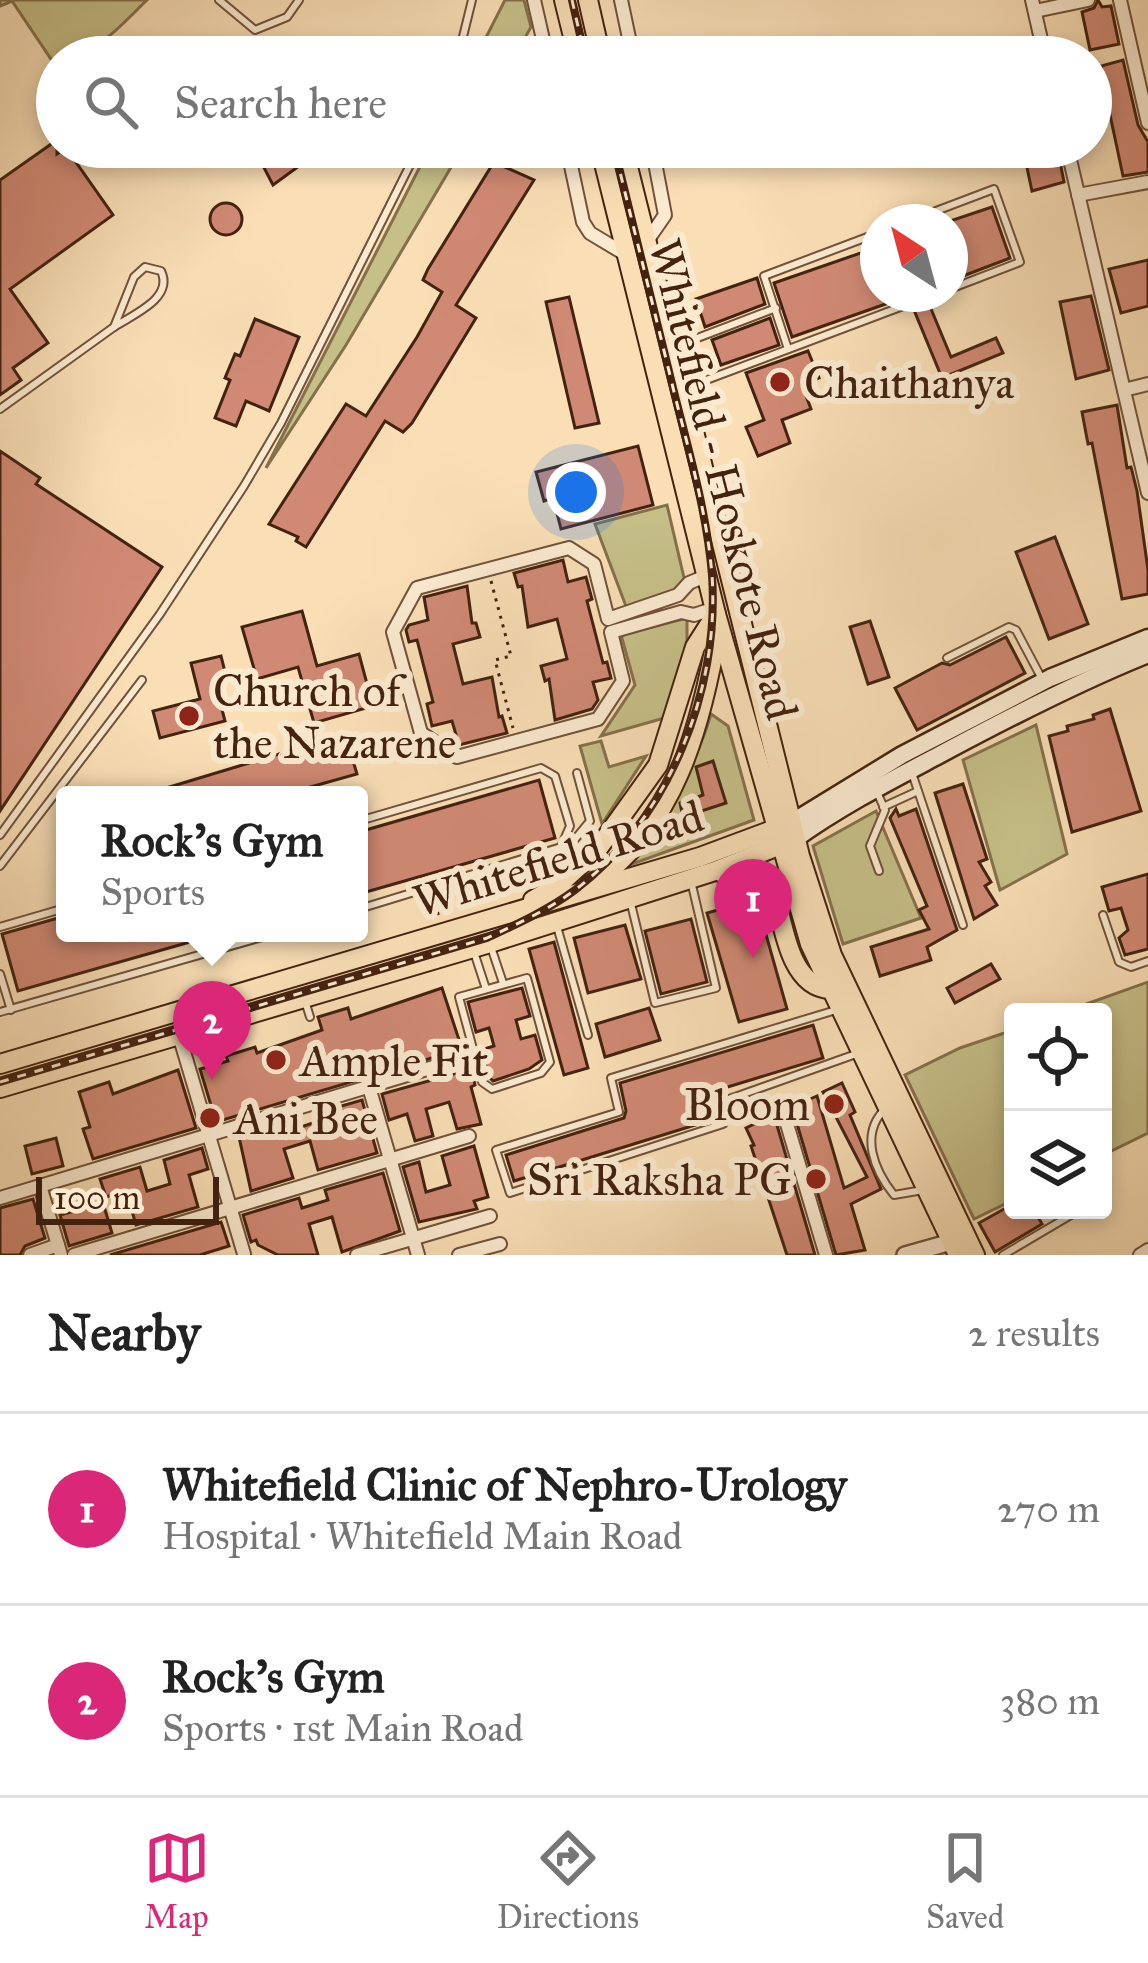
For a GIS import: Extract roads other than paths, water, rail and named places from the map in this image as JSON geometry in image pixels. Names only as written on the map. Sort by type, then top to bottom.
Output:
[{"type":"main road","points":[[564,0],[573,36]]},
{"type":"main road","points":[[588,0],[596,36]]},
{"type":"main road","name":"Whitefield - Hoskote Road","points":[[605,168],[717,615],[785,835]]},
{"type":"main road","name":"Whitefield - Hoskote Road","points":[[628,168],[785,835]]},
{"type":"main road","points":[[575,895],[615,865],[674,786],[705,701],[717,615]]},
{"type":"main road","points":[[508,915],[556,887],[597,850],[658,765],[695,647],[717,615]]},
{"type":"main road","points":[[785,835],[902,755],[1043,682],[1148,638]]},
{"type":"main road","points":[[785,835],[1067,687],[1148,654]]},
{"type":"main road","points":[[785,835],[810,944],[951,1241]]},
{"type":"main road","points":[[785,835],[832,955],[975,1255]]},
{"type":"main road","name":"Whitefield Road","points":[[0,1088],[132,1056],[178,1035],[715,871],[785,835]]},
{"type":"main road","name":"Whitefield Road","points":[[0,1064],[785,835]]},
{"type":"main road","points":[[715,871],[772,882],[800,975],[808,983],[830,989]]},
{"type":"main road","points":[[376,954],[383,974]]},
{"type":"main road","points":[[349,962],[355,982]]},
{"type":"main road","points":[[913,1148],[944,1214],[951,1241]]},
{"type":"street","points":[[535,0],[543,36]]},
{"type":"street","points":[[621,0],[629,36]]},
{"type":"street","points":[[1041,36],[1033,5],[1088,0]]},
{"type":"street","points":[[1120,0],[1148,123]]},
{"type":"street","points":[[571,168],[583,222],[590,233],[625,254]]},
{"type":"street","points":[[646,244],[664,215],[656,168]]},
{"type":"street","points":[[1071,168],[1148,493]]},
{"type":"street","points":[[1078,195],[1148,182]]},
{"type":"street","points":[[1124,389],[1148,384]]},
{"type":"street","points":[[569,548],[594,564],[609,625],[623,681],[598,719],[457,757],[421,734],[393,632],[417,588],[569,548]]},
{"type":"street","points":[[609,625],[678,595],[689,583],[708,575]]},
{"type":"street","points":[[678,595],[682,612]]},
{"type":"street","points":[[609,625],[682,612],[717,615]]},
{"type":"street","points":[[178,1035],[248,1254]]},
{"type":"street","points":[[0,1198],[460,1059]]},
{"type":"street","points":[[369,1087],[418,1255]]},
{"type":"street","points":[[784,1114],[826,1255]]},
{"type":"street","points":[[74,1255],[469,1136]]},
{"type":"street","points":[[30,1255],[60,1250],[40,1186]]},
{"type":"street","points":[[357,1255],[490,1216]]},
{"type":"street","points":[[905,1255],[951,1241]]},
{"type":"street","points":[[459,1255],[500,1244]]},
{"type":"street","points":[[1140,1255],[1148,1250]]},
{"type":"lane","points":[[219,0],[255,31],[287,17],[299,0]]},
{"type":"lane","points":[[463,36],[472,0]]},
{"type":"lane","points":[[0,835],[160,614],[244,486],[281,423],[408,168]]},
{"type":"lane","points":[[954,204],[994,189],[1020,262],[968,282]]},
{"type":"lane","points":[[788,349],[764,276],[860,240]]},
{"type":"lane","points":[[0,409],[163,292],[166,281],[161,271],[151,266],[136,272],[114,327]]},
{"type":"lane","points":[[672,347],[776,308]]},
{"type":"lane","points":[[682,389],[887,312]]},
{"type":"lane","points":[[947,658],[1009,627],[1016,630],[1043,682]]},
{"type":"lane","points":[[61,786],[142,680]]},
{"type":"lane","points":[[368,818],[546,769],[556,779],[570,826],[558,851]]},
{"type":"lane","points":[[911,770],[963,926]]},
{"type":"lane","points":[[368,906],[558,851],[577,839],[590,820],[577,773]]},
{"type":"lane","points":[[876,789],[884,816],[870,839],[879,871]]},
{"type":"lane","points":[[883,807],[918,791]]},
{"type":"lane","points":[[0,866],[56,793]]},
{"type":"lane","points":[[629,897],[655,1003],[716,988],[690,878]]},
{"type":"lane","points":[[0,927],[56,911]]},
{"type":"lane","points":[[1103,915],[1119,962],[1131,967],[1148,961]]},
{"type":"lane","points":[[556,921],[588,1035]]},
{"type":"lane","points":[[0,1012],[245,942]]},
{"type":"lane","points":[[481,945],[503,983]]},
{"type":"lane","points":[[481,945],[486,988]]},
{"type":"lane","points":[[0,974],[11,1010]]},
{"type":"lane","points":[[527,978],[550,1062],[541,1073],[492,1088],[482,1082],[459,997],[486,988],[527,978]]},
{"type":"lane","points":[[304,998],[310,1017]]},
{"type":"lane","points":[[839,1009],[610,1078],[619,1112],[496,1150],[509,1193],[723,1124],[718,1103],[860,1052]]},
{"type":"lane","points":[[886,1108],[868,1139],[885,1183],[894,1195],[926,1189]]},
{"type":"lane","points":[[1003,1255],[1064,1219]]},
{"type":"railway","points":[[572,0],[580,36]]},
{"type":"railway","points":[[0,1082],[487,938],[575,890],[637,827],[662,789],[697,707],[707,663],[712,575],[697,485],[619,168]]},
{"type":"place","name":"Chaithanya","points":[[780,382]]},
{"type":"place","name":"Church of the Nazarene","points":[[189,716]]},
{"type":"place","name":"Whitefield Clinic of Nephro-Urology","points":[[753,958]]},
{"type":"place","name":"Ample Fit","points":[[276,1060]]},
{"type":"place","name":"Rock's Gym","points":[[212,1080]]},
{"type":"place","name":"Bloom","points":[[834,1104]]},
{"type":"place","name":"Ani Bee","points":[[210,1118]]},
{"type":"place","name":"Sri Raksha PG","points":[[816,1179]]}]
